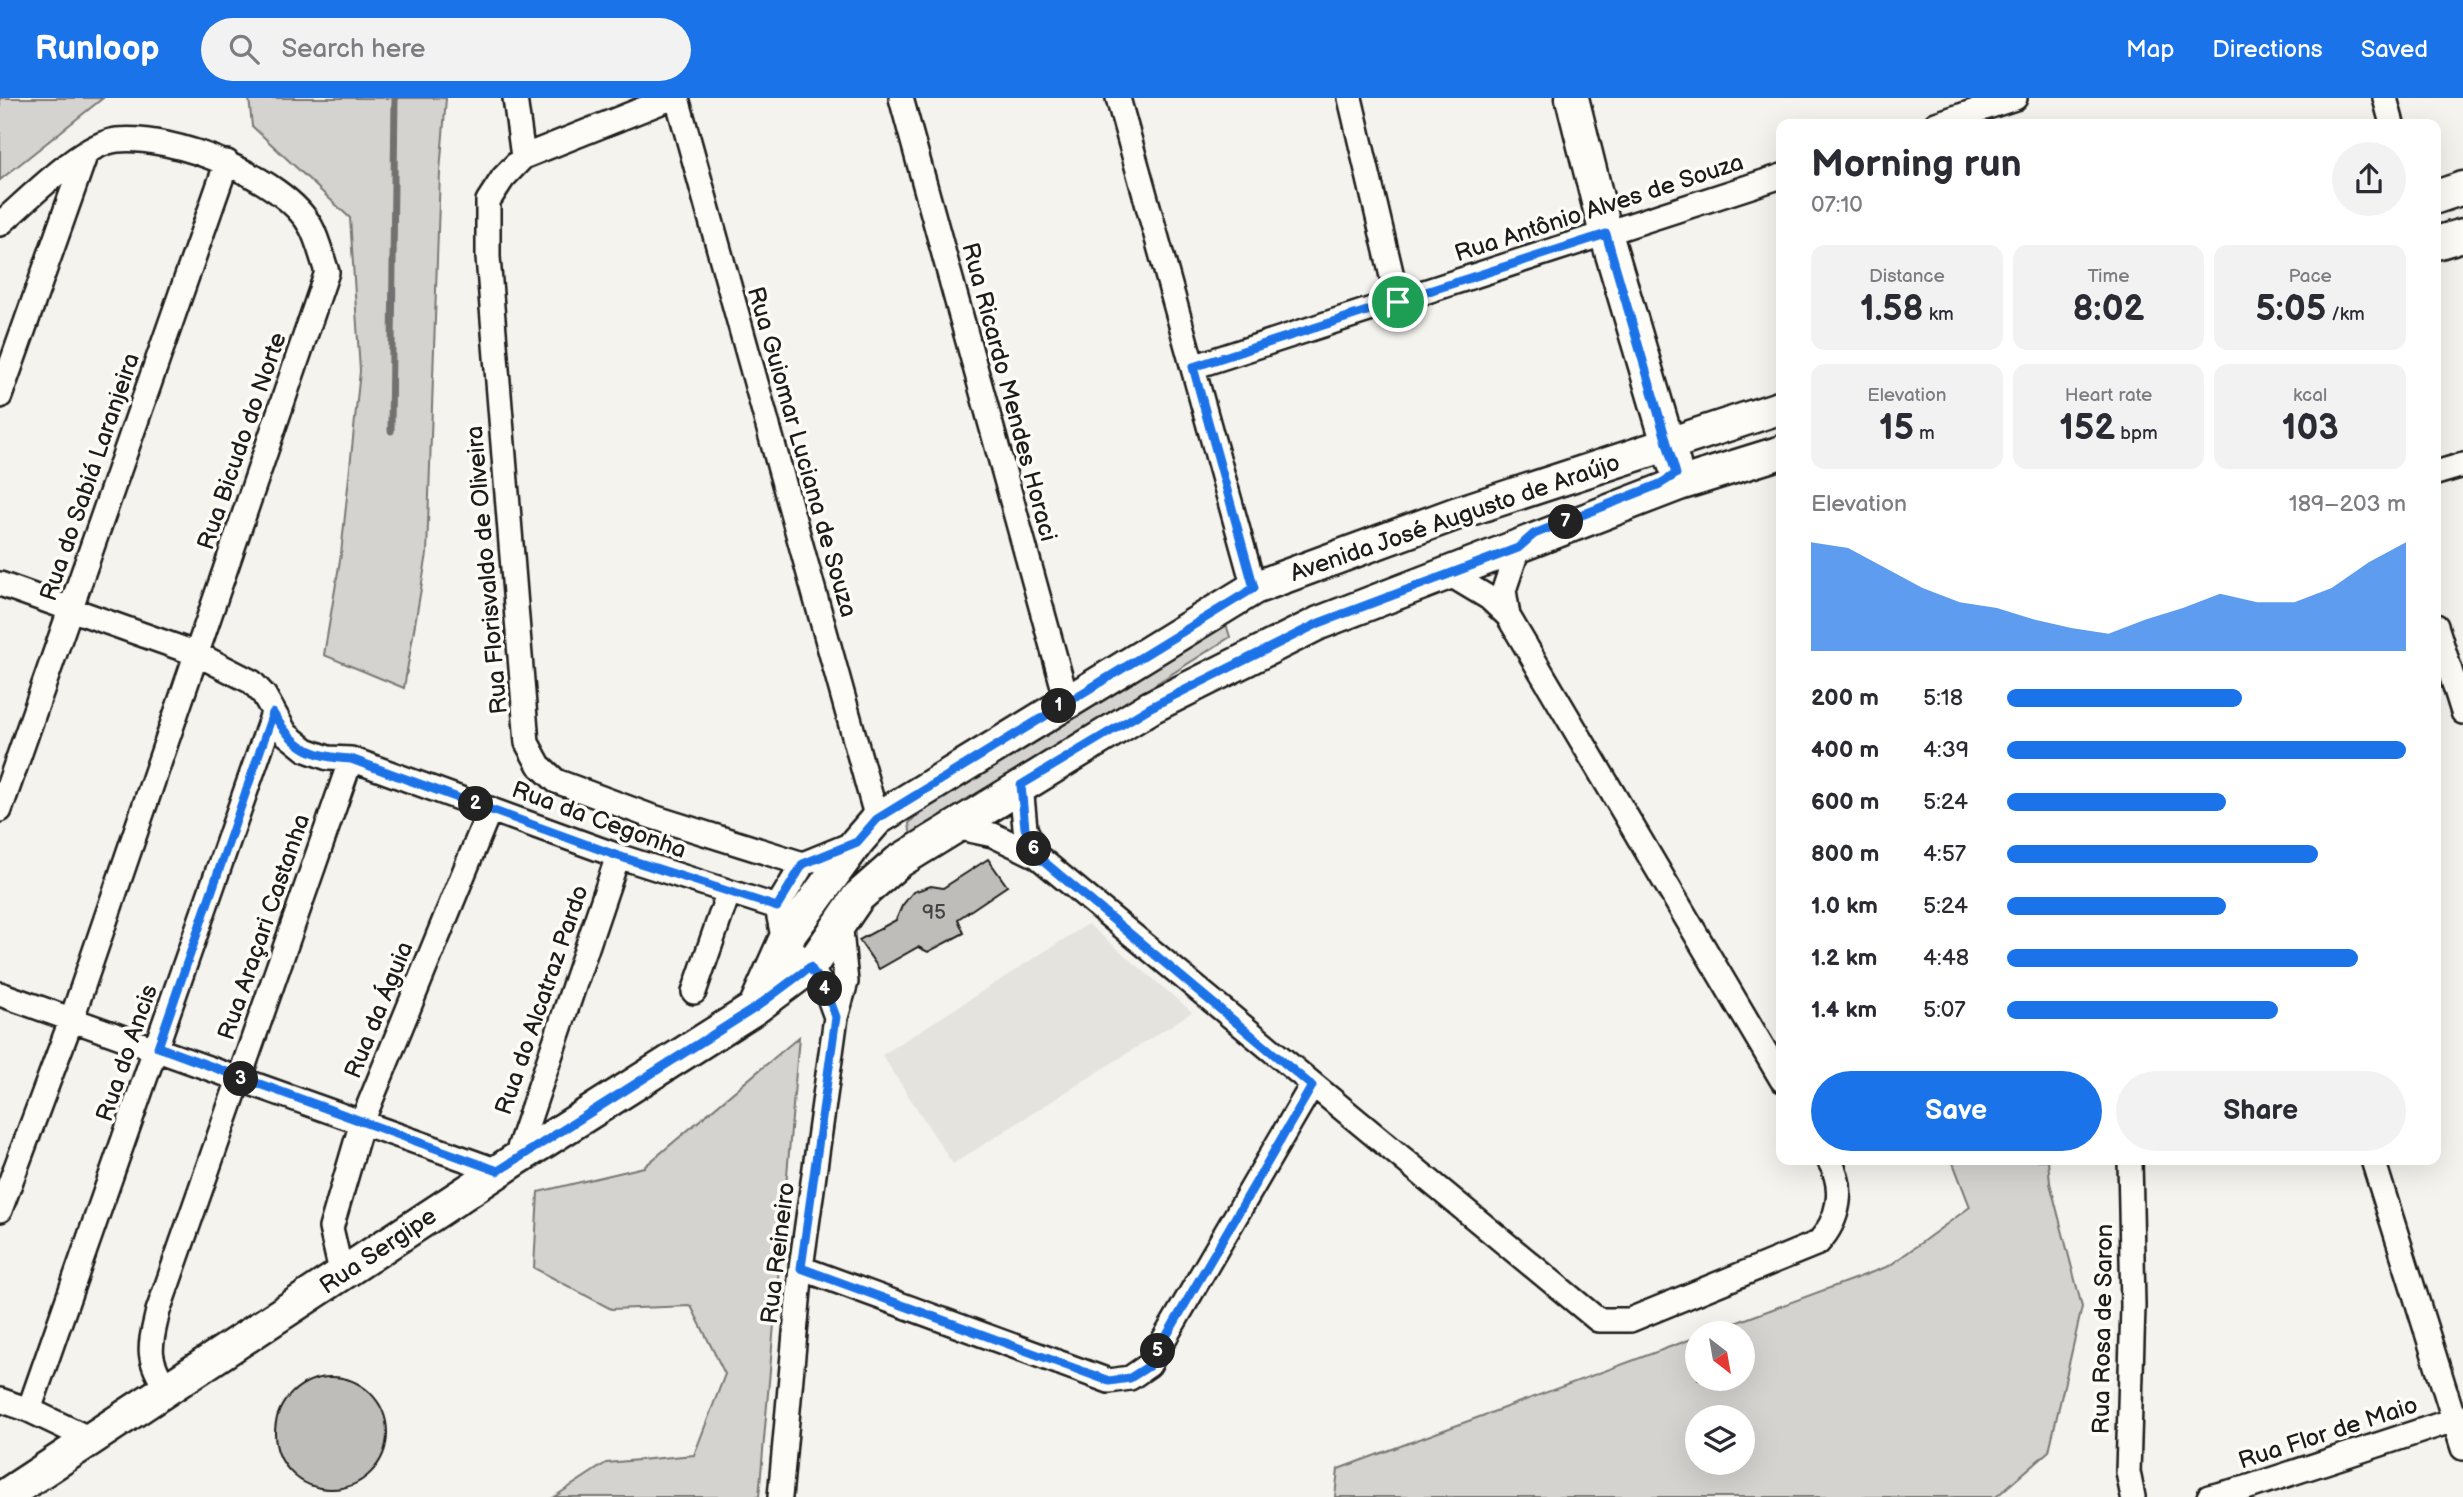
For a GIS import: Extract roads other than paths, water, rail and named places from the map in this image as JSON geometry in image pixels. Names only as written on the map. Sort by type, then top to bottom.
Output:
[{"type":"street","points":[[515,98],[523,157],[671,98]]},
{"type":"street","name":"Rua Guiomar Luciana de Souza","points":[[677,98],[867,831]]},
{"type":"street","name":"Rua Ricardo Mendes Horaci","points":[[901,98],[1068,701]]},
{"type":"street","points":[[1118,98],[1254,588]]},
{"type":"street","points":[[1350,98],[1398,302]]},
{"type":"street","points":[[1572,98],[1606,234],[1675,468]]},
{"type":"street","points":[[1951,119],[2015,98]]},
{"type":"street","points":[[2385,98],[2391,119]]},
{"type":"street","name":"Rua Bicudo do Norte","points":[[0,224],[86,153],[116,140],[187,149],[227,162],[281,194],[310,225],[327,272],[72,1018],[0,1210]]},
{"type":"street","points":[[0,396],[86,153]]},
{"type":"street","name":"Rua Florisvaldo de Oliveira","points":[[523,157],[488,201],[488,257],[527,743],[540,765],[556,781],[650,816],[803,864]]},
{"type":"street","name":"Rua do Sabiá Laranjeira","points":[[0,810],[227,162]]},
{"type":"street","name":"Rua Antônio Alves de Souza","points":[[1193,367],[1776,178]]},
{"type":"street","points":[[2441,195],[2463,188]]},
{"type":"street","points":[[2441,242],[2463,235]]},
{"type":"street","name":"Avenida José Augusto de Araújo","points":[[755,1008],[810,967],[858,897],[898,862],[1151,707],[1319,623],[1518,548],[1675,468],[1776,410]]},
{"type":"street","name":"Avenida José Augusto de Araújo","points":[[755,1008],[784,942],[867,831],[1068,701],[1254,588],[1455,514],[1675,468],[1776,453]]},
{"type":"street","points":[[2441,471],[2463,464]]},
{"type":"street","points":[[1507,616],[1504,590],[1518,548]]},
{"type":"street","points":[[1449,574],[1489,598],[1507,616],[1776,1070]]},
{"type":"street","name":"Rua da Cegonha","points":[[0,584],[198,654],[252,682],[264,695],[286,734],[306,750],[328,758],[351,759],[618,856],[728,894],[777,907]]},
{"type":"street","points":[[2441,642],[2463,712]]},
{"type":"street","name":"Rua do Ancis","points":[[29,1409],[273,713]]},
{"type":"street","name":"Rua Araçari Castanha","points":[[167,1389],[154,1370],[149,1353],[158,1311],[351,759]]},
{"type":"street","points":[[1021,785],[1025,828],[1037,856]]},
{"type":"street","name":"Rua da Águia","points":[[342,1276],[331,1228],[362,1122],[490,809]]},
{"type":"street","points":[[955,827],[993,835],[1037,856],[1598,1320],[1630,1320],[1818,1243],[1829,1230],[1840,1197],[1837,1173],[1832,1165]]},
{"type":"street","points":[[836,1017],[828,995],[810,967],[784,942],[777,907],[803,864],[867,831]]},
{"type":"street","name":"Rua do Alcatraz Pardo","points":[[507,1165],[618,856]]},
{"type":"street","points":[[694,992],[728,894]]},
{"type":"street","name":"Rua Reineiro","points":[[780,1497],[801,1268],[836,1017],[846,982],[840,920]]},
{"type":"street","points":[[0,994],[158,1047],[362,1122],[507,1165]]},
{"type":"street","name":"Rua Sergipe","points":[[3,1497],[507,1165],[755,1008]]},
{"type":"street","points":[[801,1268],[1109,1381],[1130,1378],[1149,1366],[1312,1086]]},
{"type":"street","name":"Rua Rosa de Saron","points":[[2130,1165],[2133,1306],[2128,1472],[2133,1497]]},
{"type":"street","points":[[2375,1165],[2459,1418],[2463,1448]]},
{"type":"street","points":[[0,1401],[29,1409],[90,1440]]},
{"type":"street","name":"Rua Flor de Maio","points":[[2208,1497],[2248,1492],[2459,1418]]},
{"type":"waterway","points":[[391,431],[395,98]]}]
